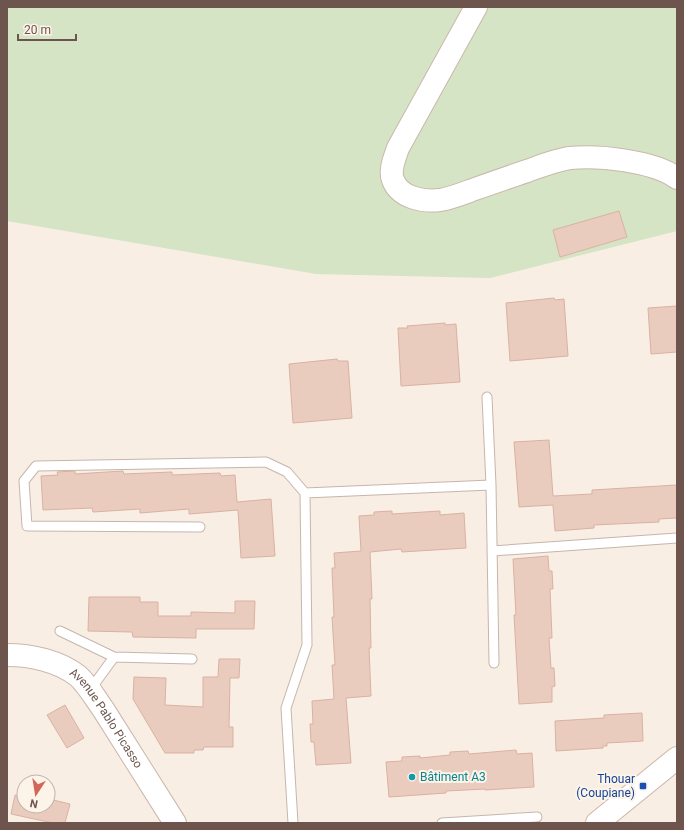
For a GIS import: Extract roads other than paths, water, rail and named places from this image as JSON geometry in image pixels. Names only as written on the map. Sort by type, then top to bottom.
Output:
[{"type":"street","points":[[476,7],[398,148],[393,162],[392,172],[393,180],[402,192],[409,196],[426,200],[440,200],[456,196],[546,164],[570,158],[625,160],[653,167],[677,178]]},
{"type":"street","name":"Avenue Pablo Picasso","points":[[7,655],[37,658],[62,666],[78,677],[90,690],[175,823]]},
{"type":"street","points":[[597,823],[677,758]]},
{"type":"lane","points":[[487,397],[491,485],[494,663]]},
{"type":"lane","points":[[200,527],[27,526],[24,481],[36,466],[266,462],[287,472],[304,493],[307,645],[286,708],[293,823]]},
{"type":"lane","points":[[304,493],[491,485]]},
{"type":"lane","points":[[492,551],[677,538]]},
{"type":"lane","points":[[60,631],[114,657],[192,659]]},
{"type":"lane","points":[[90,690],[114,657]]},
{"type":"lane","points":[[442,823],[537,816]]},
{"type":"place","name":"Bâtiment A3","points":[[412,777]]},
{"type":"place","name":"Thouar (Coupiane)","points":[[643,786]]}]
